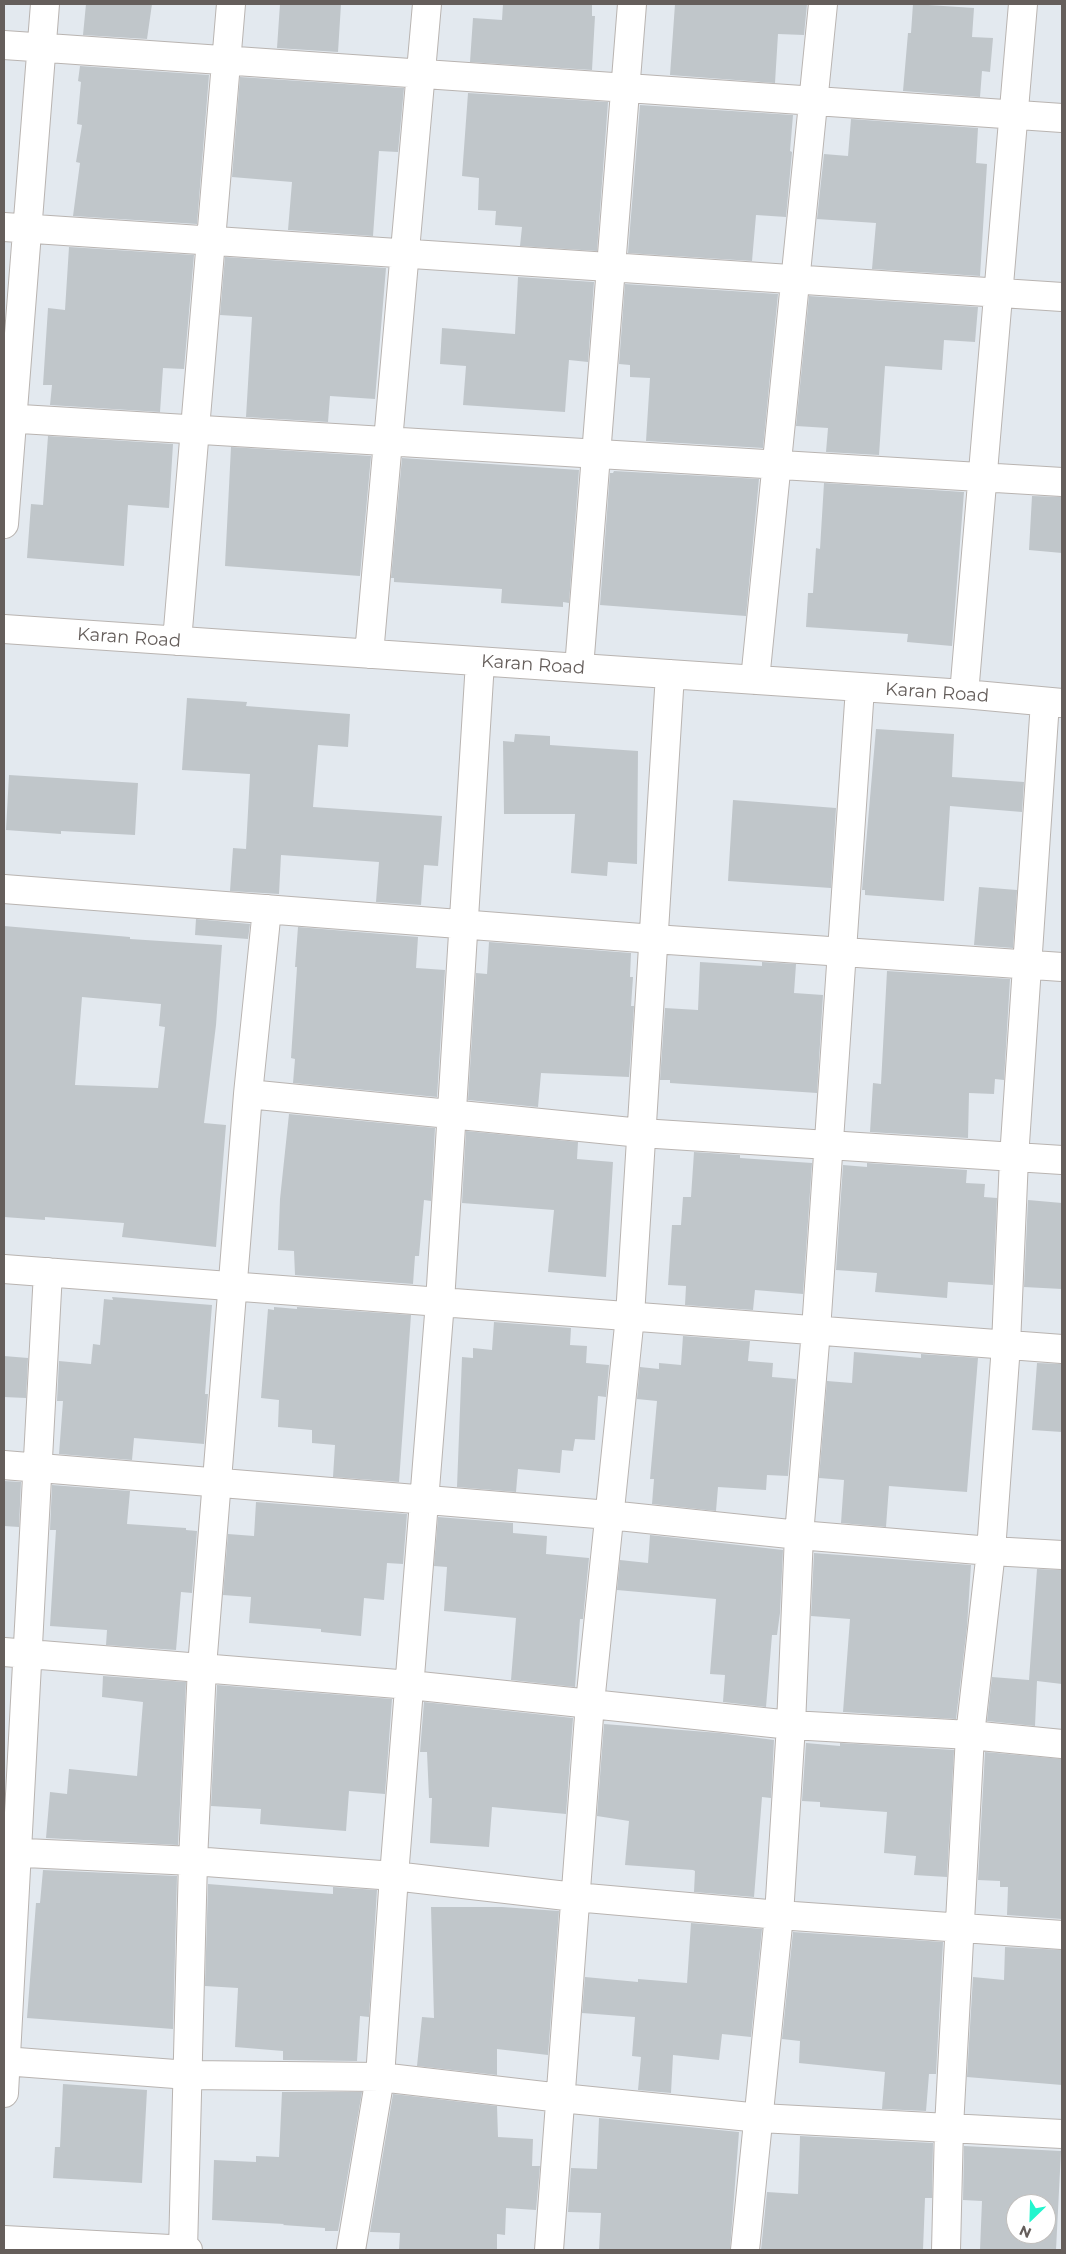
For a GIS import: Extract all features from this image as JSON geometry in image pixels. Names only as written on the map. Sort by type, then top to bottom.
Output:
[{"type":"street","points":[[4,524],[16,227],[42,48],[45,4]]},
{"type":"street","points":[[177,641],[231,4]]},
{"type":"street","points":[[369,654],[427,4]]},
{"type":"street","points":[[579,668],[632,4]]},
{"type":"street","points":[[755,680],[823,4]]},
{"type":"street","points":[[964,694],[1022,4]]},
{"type":"street","points":[[4,45],[1062,118]]},
{"type":"street","points":[[16,227],[1062,297]]},
{"type":"street","points":[[8,418],[1062,482]]},
{"type":"street","name":"Karan Road","points":[[4,629],[964,694],[1053,702]]},
{"type":"street","points":[[351,2250],[380,2077],[394,1876],[440,1302],[480,662]]},
{"type":"street","points":[[549,2250],[590,1703],[630,1316],[670,674]]},
{"type":"street","points":[[745,2250],[760,2118],[779,1915],[791,1725],[799,1535],[816,1330],[860,688]]},
{"type":"street","points":[[946,2250],[950,2127],[970,1735],[991,1551],[1006,1345],[1014,1158],[1027,964],[1053,702]]},
{"type":"street","points":[[4,889],[654,939],[1062,967]]},
{"type":"street","points":[[183,2250],[193,1860],[202,1667],[248,1094],[267,909]]},
{"type":"street","points":[[248,1094],[641,1133],[1062,1160]]},
{"type":"street","points":[[4,1269],[1062,1349]]},
{"type":"street","points":[[4,2094],[16,1653],[38,1468],[48,1272]]},
{"type":"street","points":[[4,1465],[609,1515],[799,1535],[1062,1555]]},
{"type":"street","points":[[16,1653],[410,1685],[791,1725],[970,1735],[1062,1744]]},
{"type":"street","points":[[10,1852],[193,1860],[394,1876],[575,1897],[779,1915],[1062,1935]]},
{"type":"street","points":[[5,2061],[188,2075],[380,2077],[760,2118],[1062,2134]]},
{"type":"street","points":[[4,2240],[188,2250]]},
{"type":"building","points":[[86,4],[152,4],[147,39],[83,35]]},
{"type":"building","points":[[280,4],[341,4],[338,52],[277,48]]},
{"type":"building","points":[[503,4],[592,4],[592,16],[595,16],[592,70],[470,62],[473,18],[502,20]]},
{"type":"building","points":[[675,4],[807,4],[804,35],[778,34],[775,83],[670,75]]},
{"type":"building","points":[[913,4],[974,8],[972,37],[993,38],[990,72],[982,71],[980,97],[903,91],[908,33],[911,33]]},
{"type":"building","points":[[80,66],[209,75],[197,224],[73,216],[80,163],[76,162],[82,125],[77,124],[81,82],[78,81]]},
{"type":"building","points":[[240,77],[404,88],[398,152],[379,151],[373,236],[288,230],[292,182],[232,177]]},
{"type":"building","points":[[468,93],[608,102],[597,251],[520,246],[522,227],[495,225],[496,211],[478,210],[479,178],[462,176]]},
{"type":"building","points":[[640,105],[793,115],[790,151],[792,152],[786,217],[756,215],[752,261],[628,253]]},
{"type":"building","points":[[851,119],[978,128],[976,163],[987,164],[980,276],[872,269],[876,223],[817,219],[824,154],[848,156]]},
{"type":"building","points":[[69,247],[194,255],[184,369],[163,368],[160,412],[50,405],[52,385],[43,385],[48,308],[65,310]]},
{"type":"building","points":[[225,257],[386,268],[375,399],[330,396],[328,422],[246,417],[252,317],[220,315]]},
{"type":"building","points":[[518,277],[594,282],[588,362],[569,360],[565,412],[463,405],[466,366],[440,364],[442,328],[515,334]]},
{"type":"building","points":[[625,284],[778,294],[763,448],[646,441],[650,378],[630,377],[630,365],[619,364]]},
{"type":"building","points":[[809,296],[978,307],[975,342],[944,340],[942,370],[885,366],[879,455],[826,452],[828,428],[796,426]]},
{"type":"building","points":[[48,436],[173,444],[169,508],[128,505],[124,566],[27,558],[31,504],[43,505]]},
{"type":"building","points":[[231,447],[371,456],[360,576],[225,566]]},
{"type":"building","points":[[402,458],[579,470],[569,603],[563,602],[563,607],[501,603],[502,589],[394,582],[394,578],[391,578]]},
{"type":"building","points":[[614,471],[759,479],[746,616],[600,605],[610,473]]},
{"type":"building","points":[[824,483],[964,492],[952,646],[907,642],[908,634],[806,627],[808,593],[813,593],[816,548],[820,549]]},
{"type":"building","points":[[1032,496],[1062,497],[1062,553],[1029,550]]},
{"type":"building","points":[[187,698],[247,702],[246,706],[350,714],[348,747],[318,745],[313,807],[442,816],[438,866],[424,865],[421,905],[376,902],[379,862],[281,855],[279,894],[230,891],[233,848],[246,849],[250,774],[182,770]]},
{"type":"building","points":[[876,729],[954,734],[952,777],[1024,782],[1022,812],[950,806],[944,901],[865,895],[865,890],[862,890]]},
{"type":"building","points":[[515,734],[550,736],[550,745],[638,751],[637,864],[608,862],[607,876],[571,873],[575,814],[504,814],[503,741],[514,742]]},
{"type":"building","points":[[9,775],[138,783],[135,835],[61,831],[61,834],[6,830]]},
{"type":"building","points":[[733,800],[836,808],[831,888],[728,881]]},
{"type":"building","points":[[979,887],[1017,890],[1013,948],[974,945]]},
{"type":"building","points":[[196,919],[250,924],[248,939],[195,935]]},
{"type":"building","points":[[4,926],[130,937],[130,939],[222,945],[216,1025],[204,1123],[226,1125],[216,1247],[122,1237],[124,1223],[45,1217],[45,1220],[4,1217]],"holes":[[[82,997],[161,1004],[159,1026],[165,1027],[158,1088],[75,1085]]]},
{"type":"building","points":[[298,927],[418,937],[416,968],[445,970],[437,1097],[293,1083],[295,1059],[291,1058]]},
{"type":"building","points":[[489,942],[631,953],[630,977],[633,977],[631,1006],[634,1006],[629,1077],[541,1073],[538,1107],[468,1100],[476,973],[487,974]]},
{"type":"building","points":[[700,962],[762,966],[762,962],[796,964],[794,993],[823,995],[817,1093],[670,1083],[670,1080],[660,1080],[665,1008],[698,1010]]},
{"type":"building","points":[[887,971],[1010,979],[1004,1080],[995,1079],[994,1094],[969,1093],[968,1138],[870,1132],[873,1083],[881,1084]]},
{"type":"building","points":[[289,1114],[435,1128],[431,1201],[424,1200],[419,1256],[415,1256],[413,1284],[295,1275],[294,1251],[278,1250],[280,1199]]},
{"type":"building","points":[[466,1131],[578,1142],[577,1159],[613,1162],[606,1277],[548,1272],[554,1210],[462,1203]]},
{"type":"building","points":[[694,1152],[740,1155],[740,1158],[812,1163],[803,1294],[755,1290],[753,1310],[685,1305],[686,1286],[668,1285],[672,1225],[681,1225],[683,1197],[691,1197]]},
{"type":"building","points":[[867,1163],[967,1170],[966,1183],[985,1184],[984,1197],[997,1198],[993,1285],[948,1282],[947,1298],[875,1292],[877,1273],[836,1270],[843,1165],[867,1167]]},
{"type":"building","points":[[1028,1200],[1062,1203],[1062,1289],[1024,1287]]},
{"type":"building","points":[[112,1297],[212,1305],[205,1394],[208,1394],[204,1444],[134,1438],[132,1460],[59,1454],[63,1401],[57,1401],[59,1361],[91,1364],[93,1344],[100,1345],[104,1299],[113,1300]]},
{"type":"building","points":[[274,1307],[411,1315],[399,1482],[333,1477],[335,1445],[312,1443],[312,1430],[278,1427],[279,1400],[261,1398],[268,1309],[274,1310]]},
{"type":"building","points":[[494,1322],[571,1328],[570,1345],[587,1346],[586,1363],[609,1365],[606,1397],[598,1396],[595,1440],[575,1439],[573,1451],[562,1450],[560,1473],[518,1469],[516,1492],[457,1487],[462,1357],[473,1358],[473,1348],[492,1350]]},
{"type":"building","points":[[683,1336],[750,1341],[748,1361],[773,1363],[772,1377],[796,1379],[788,1476],[767,1475],[766,1490],[718,1487],[716,1511],[652,1504],[654,1479],[650,1479],[657,1401],[637,1399],[640,1367],[659,1369],[659,1363],[681,1365]]},
{"type":"building","points":[[854,1352],[921,1358],[921,1354],[978,1358],[967,1492],[889,1486],[886,1527],[841,1523],[844,1480],[819,1478],[827,1381],[852,1383]]},
{"type":"building","points":[[4,1356],[28,1358],[26,1398],[4,1397]]},
{"type":"building","points":[[1037,1363],[1062,1364],[1062,1432],[1032,1430]]},
{"type":"building","points":[[4,1481],[21,1482],[19,1527],[4,1526]]},
{"type":"building","points":[[52,1485],[130,1491],[127,1524],[186,1528],[186,1530],[197,1531],[192,1593],[181,1592],[176,1650],[106,1645],[107,1630],[50,1626],[56,1530],[50,1530]]},
{"type":"building","points":[[256,1502],[407,1514],[403,1564],[387,1563],[384,1600],[364,1598],[361,1636],[321,1632],[321,1629],[249,1623],[251,1597],[223,1595],[228,1534],[254,1536]]},
{"type":"building","points":[[438,1517],[513,1523],[513,1533],[547,1536],[546,1554],[589,1558],[583,1619],[580,1619],[575,1687],[511,1680],[516,1618],[444,1611],[447,1567],[434,1566]]},
{"type":"building","points":[[650,1535],[783,1550],[780,1613],[777,1635],[772,1635],[766,1707],[723,1702],[725,1675],[710,1674],[716,1599],[617,1590],[620,1560],[648,1563]]},
{"type":"building","points":[[814,1553],[971,1565],[967,1627],[956,1719],[843,1712],[850,1619],[811,1616]]},
{"type":"building","points":[[1037,1569],[1062,1570],[1062,1684],[1037,1681],[1035,1726],[987,1721],[992,1677],[1029,1680]]},
{"type":"building","points":[[103,1676],[186,1682],[178,1845],[46,1838],[50,1792],[67,1794],[69,1769],[137,1776],[143,1702],[102,1697]]},
{"type":"building","points":[[217,1685],[392,1699],[385,1794],[349,1791],[346,1831],[260,1824],[261,1809],[211,1806]]},
{"type":"building","points":[[424,1702],[573,1718],[566,1814],[492,1807],[489,1847],[430,1843],[432,1798],[429,1798],[427,1752],[420,1752]]},
{"type":"building","points":[[604,1724],[720,1733],[774,1740],[771,1798],[762,1797],[754,1897],[694,1892],[695,1871],[693,1870],[625,1865],[629,1821],[597,1816]]},
{"type":"building","points":[[806,1743],[840,1746],[840,1743],[954,1750],[947,1877],[914,1875],[916,1856],[884,1853],[887,1812],[820,1807],[820,1802],[802,1801]]},
{"type":"building","points":[[985,1752],[1062,1759],[1062,1919],[1007,1915],[1008,1887],[1000,1887],[1000,1881],[978,1880]]},
{"type":"building","points":[[43,1870],[177,1876],[173,2029],[27,2018],[36,1903],[40,1903]]},
{"type":"building","points":[[208,1884],[333,1894],[333,1887],[377,1890],[369,2017],[360,2016],[357,2061],[283,2060],[283,2051],[235,2047],[238,1988],[205,1986]]},
{"type":"building","points":[[431,1907],[502,1907],[559,1911],[548,2055],[497,2049],[497,2075],[417,2066],[422,2017],[434,2018]]},
{"type":"building","points":[[691,1923],[762,1929],[751,2037],[722,2034],[719,2060],[673,2055],[671,2093],[638,2090],[641,2057],[632,2056],[635,2017],[582,2013],[585,1977],[638,1982],[638,1979],[687,1983]]},
{"type":"building","points":[[793,1932],[943,1942],[936,2074],[929,2074],[926,2111],[882,2109],[885,2072],[799,2063],[800,2041],[782,2039]]},
{"type":"building","points":[[1005,1947],[1062,1950],[1062,2085],[967,2077],[973,1977],[1004,1980]]},
{"type":"building","points":[[63,2084],[147,2090],[142,2183],[53,2178],[55,2147],[60,2147]]},
{"type":"building","points":[[282,2092],[362,2092],[338,2231],[325,2231],[325,2228],[284,2224],[212,2220],[214,2160],[256,2162],[256,2156],[279,2157]]},
{"type":"building","points":[[393,2094],[497,2106],[498,2137],[533,2139],[532,2166],[540,2166],[536,2210],[506,2208],[505,2235],[497,2234],[497,2250],[399,2250],[400,2233],[370,2232]]},
{"type":"building","points":[[599,2118],[739,2132],[730,2250],[599,2250],[601,2213],[568,2212],[571,2168],[597,2169]]},
{"type":"building","points":[[800,2136],[933,2143],[932,2198],[925,2198],[923,2250],[761,2250],[767,2192],[798,2194]]},
{"type":"building","points":[[964,2146],[1061,2151],[1056,2250],[980,2250],[982,2201],[963,2200]]}]
